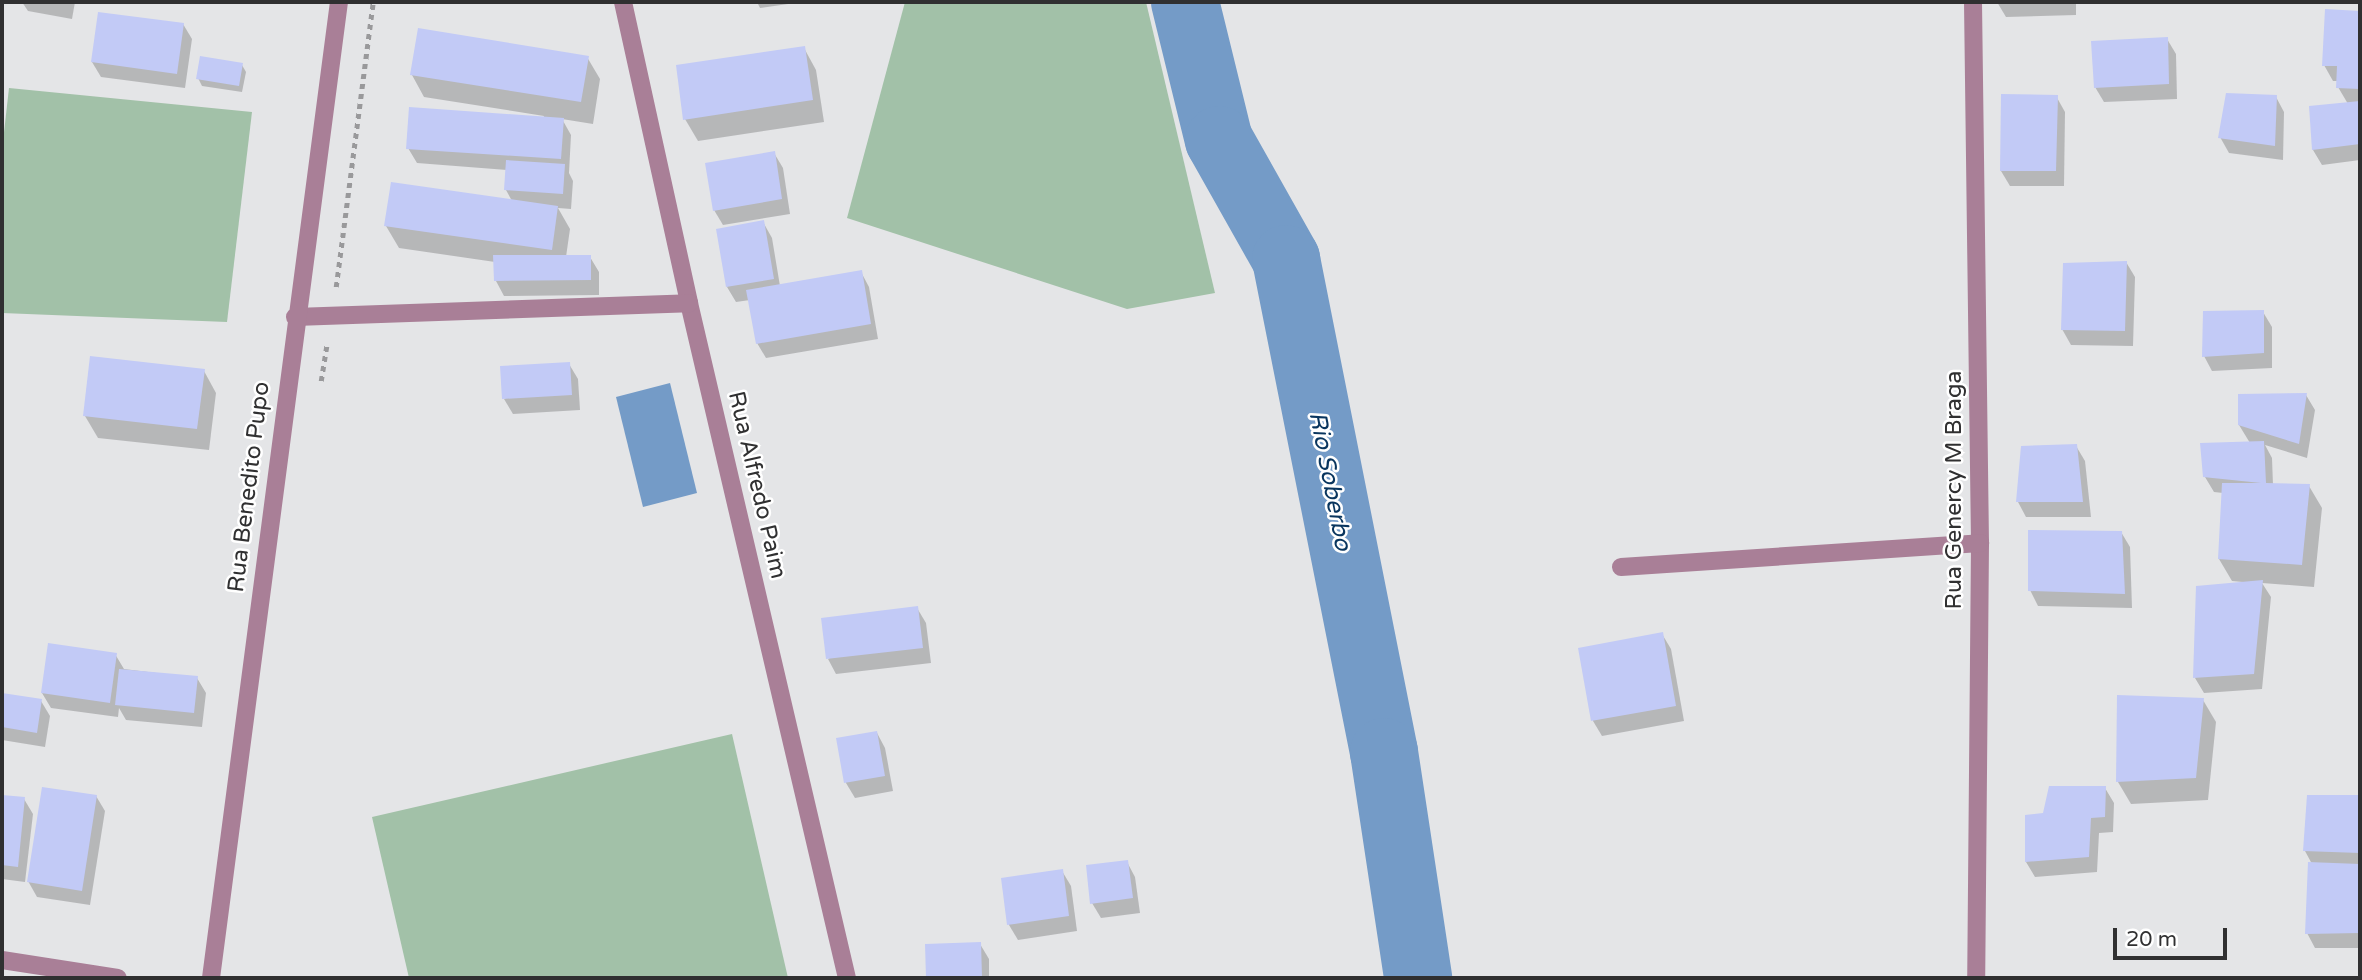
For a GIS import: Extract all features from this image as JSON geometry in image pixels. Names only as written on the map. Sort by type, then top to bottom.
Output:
[{"type":"street","name":"Rua Benedito Pupo","points":[[211,978],[295,317],[339,2]]},
{"type":"street","name":"Rua Alfredo Paim","points":[[623,2],[689,303],[847,978]]},
{"type":"street","name":"Rua Genercy M Braga","points":[[1973,2],[1980,543],[1976,978]]},
{"type":"street","points":[[295,317],[689,303]]},
{"type":"street","points":[[1621,567],[1980,543]]},
{"type":"street","points":[[2,960],[117,978]]},
{"type":"path","points":[[319,395],[332,316],[373,2]]},
{"type":"green space","points":[[905,2],[1146,2],[1215,293],[1127,309],[847,218]]},
{"type":"green space","points":[[9,88],[252,112],[227,322],[2,313],[2,150]]},
{"type":"green space","points":[[732,734],[788,978],[409,978],[372,817]]},
{"type":"water","points":[[670,383],[697,493],[643,507],[616,397]]},
{"type":"building","points":[[2325,9],[2360,11],[2360,89],[2336,88],[2337,66],[2322,66]]},
{"type":"building","points":[[98,12],[184,23],[177,74],[91,62]]},
{"type":"building","points":[[418,28],[589,56],[581,102],[410,75]]},
{"type":"building","points":[[2168,37],[2169,84],[2094,88],[2091,41]]},
{"type":"building","points":[[805,46],[813,100],[683,120],[676,65]]},
{"type":"building","points":[[200,56],[243,63],[239,86],[196,79]]},
{"type":"building","points":[[2226,93],[2277,95],[2275,146],[2218,138]]},
{"type":"building","points":[[2001,94],[2058,95],[2056,171],[2000,171]]},
{"type":"building","points":[[2360,101],[2360,144],[2312,150],[2309,106]]},
{"type":"building","points":[[409,107],[564,118],[561,159],[406,149]]},
{"type":"building","points":[[775,151],[782,199],[713,211],[705,163]]},
{"type":"building","points":[[506,160],[565,164],[563,194],[504,190]]},
{"type":"building","points":[[391,182],[558,206],[552,250],[384,226]]},
{"type":"building","points":[[764,220],[774,279],[726,287],[716,229]]},
{"type":"building","points":[[493,255],[591,255],[591,280],[494,281]]},
{"type":"building","points":[[2127,261],[2125,331],[2061,330],[2063,263]]},
{"type":"building","points":[[862,270],[871,324],[756,344],[746,290]]},
{"type":"building","points":[[2264,310],[2264,353],[2202,357],[2203,311]]},
{"type":"building","points":[[90,356],[205,369],[197,429],[83,416]]},
{"type":"building","points":[[570,362],[572,395],[502,399],[500,366]]},
{"type":"building","points":[[2307,393],[2299,444],[2238,425],[2238,394]]},
{"type":"building","points":[[2264,441],[2266,483],[2310,484],[2302,565],[2218,559],[2222,483],[2261,483],[2203,477],[2200,443]]},
{"type":"building","points":[[2077,444],[2083,502],[2016,502],[2021,446]]},
{"type":"building","points":[[2028,530],[2122,531],[2125,594],[2028,591]]},
{"type":"building","points":[[2263,580],[2254,674],[2193,678],[2196,586]]},
{"type":"building","points":[[918,606],[923,648],[826,659],[821,618]]},
{"type":"building","points":[[1663,632],[1676,706],[1591,721],[1578,648]]},
{"type":"building","points":[[48,643],[117,653],[110,703],[41,693]]},
{"type":"building","points":[[119,669],[198,676],[194,713],[115,705]]},
{"type":"building","points":[[2,693],[42,699],[37,733],[2,727]]},
{"type":"building","points":[[2117,695],[2204,698],[2196,778],[2116,782]]},
{"type":"building","points":[[877,731],[885,776],[844,783],[836,738]]},
{"type":"building","points":[[2049,786],[2106,786],[2105,817],[2091,818],[2089,857],[2025,862],[2025,815],[2043,813]]},
{"type":"building","points":[[42,787],[97,795],[82,891],[27,882]]},
{"type":"building","points":[[2,795],[25,797],[18,867],[2,865]]},
{"type":"building","points":[[2307,795],[2360,795],[2360,853],[2303,851]]},
{"type":"building","points":[[1128,860],[1133,898],[1090,904],[1086,865]]},
{"type":"building","points":[[2308,862],[2360,864],[2360,933],[2305,934]]},
{"type":"building","points":[[1063,869],[1069,916],[1007,925],[1001,878]]},
{"type":"building","points":[[981,942],[982,978],[926,978],[925,944]]},
{"type":"waterway","name":"Rio Soberbo","points":[[1185,2],[1219,140],[1286,259],[1384,752],[1418,978]]}]
